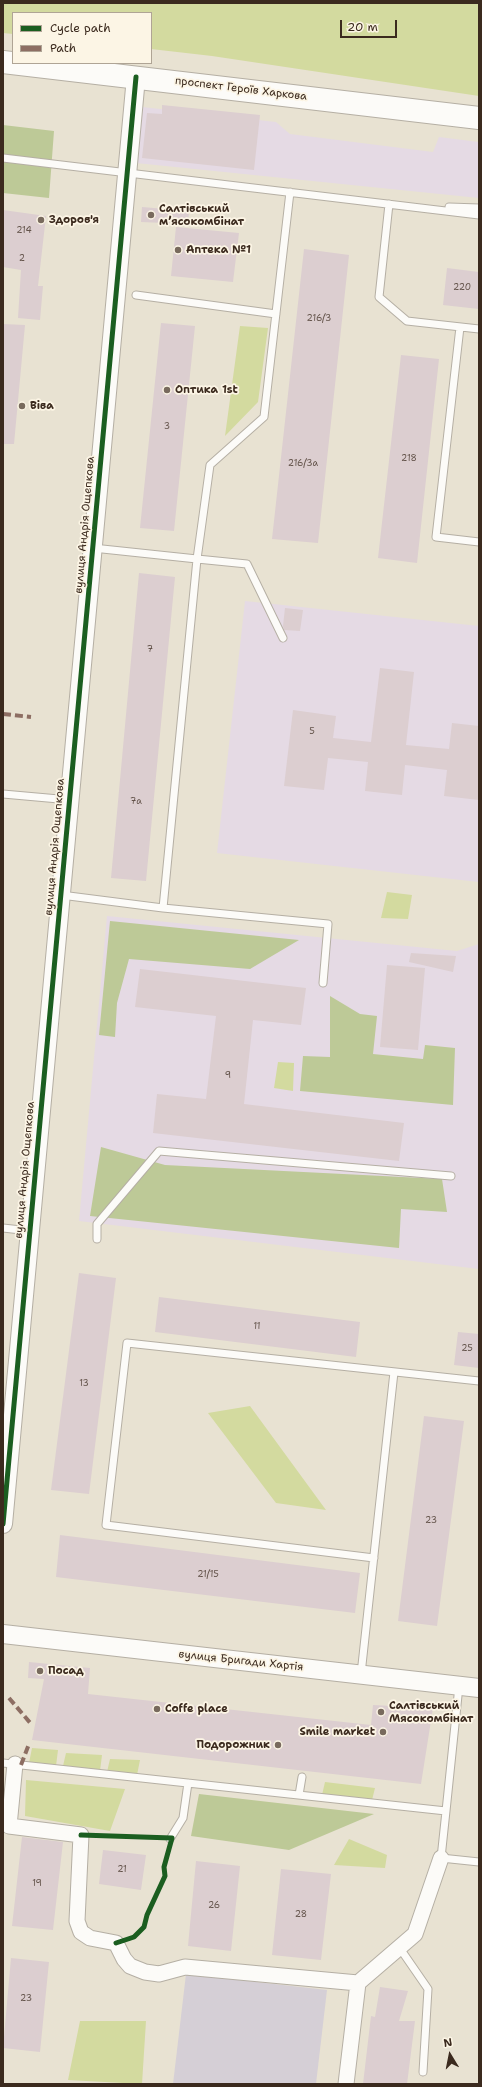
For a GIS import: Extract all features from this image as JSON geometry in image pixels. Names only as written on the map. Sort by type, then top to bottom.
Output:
[{"type":"main road","name":"проспект Героїв Харкова","points":[[22,64],[136,76],[479,118]]},
{"type":"street","name":"вулиця Андрія Ощепкова","points":[[3,1524],[136,76]]},
{"type":"street","name":"вулиця Бригади Хартія","points":[[3,1634],[479,1688]]},
{"type":"street","points":[[9,1764],[9,1826],[81,1835],[77,1921],[82,1932],[90,1938],[116,1943],[124,1959],[130,1966],[145,1972],[159,1974],[185,1967],[358,1983]]},
{"type":"street","points":[[346,2084],[358,1983],[415,1934],[441,1858]]},
{"type":"lane","points":[[3,158],[479,215]]},
{"type":"lane","points":[[163,908],[197,559],[210,465],[264,417],[290,192]]},
{"type":"lane","points":[[389,204],[379,297],[407,321],[479,329]]},
{"type":"lane","points":[[407,206],[479,208]]},
{"type":"lane","points":[[136,295],[276,314]]},
{"type":"lane","points":[[460,327],[436,537],[479,542]]},
{"type":"lane","points":[[93,548],[246,564],[283,638]]},
{"type":"lane","points":[[3,794],[70,800]]},
{"type":"lane","points":[[61,895],[163,908],[328,924],[323,983]]},
{"type":"lane","points":[[97,1238],[97,1224],[159,1151],[452,1176]]},
{"type":"lane","points":[[3,1228],[30,1231]]},
{"type":"lane","points":[[374,1558],[106,1525],[127,1343],[479,1381]]},
{"type":"lane","points":[[361,1675],[394,1372]]},
{"type":"lane","points":[[459,1686],[441,1858],[479,1862]]},
{"type":"lane","points":[[9,1764],[446,1811]]},
{"type":"lane","points":[[299,1795],[302,1777]]},
{"type":"lane","points":[[170,1838],[183,1818],[188,1783]]},
{"type":"lane","points":[[400,1947],[428,1989],[423,2072]]},
{"type":"shaded area","points":[[142,107],[276,122],[290,134],[433,152],[439,137],[479,142],[479,198],[136,163]]},
{"type":"shaded area","points":[[245,601],[479,626],[479,882],[217,853]]},
{"type":"shaded area","points":[[107,916],[457,951],[479,944],[479,1269],[79,1221]]},
{"type":"shaded area","points":[[186,1974],[327,1990],[316,2084],[173,2084]]},
{"type":"green space","points":[[3,3],[479,4],[479,96],[212,56],[152,49],[152,12],[12,12],[12,34],[3,33]]},
{"type":"green space","points":[[3,125],[54,131],[49,198],[3,193]]},
{"type":"green space","points":[[240,326],[268,328],[258,402],[225,436]]},
{"type":"green space","points":[[387,892],[412,895],[408,919],[381,918]]},
{"type":"green space","points":[[110,921],[299,940],[250,969],[129,959],[117,1003],[115,1037],[99,1035]]},
{"type":"green space","points":[[330,996],[360,1014],[377,1016],[373,1054],[423,1059],[425,1045],[455,1048],[453,1105],[300,1091],[303,1056],[330,1057]]},
{"type":"green space","points":[[278,1062],[294,1063],[293,1091],[274,1088]]},
{"type":"green space","points":[[101,1147],[165,1165],[442,1179],[447,1212],[401,1209],[399,1248],[90,1216]]},
{"type":"green space","points":[[250,1406],[326,1510],[276,1503],[208,1413]]},
{"type":"green space","points":[[32,1748],[58,1750],[56,1766],[29,1763]]},
{"type":"green space","points":[[66,1753],[102,1755],[100,1771],[63,1766]]},
{"type":"green space","points":[[110,1759],[140,1760],[137,1775],[107,1772]]},
{"type":"green space","points":[[26,1780],[125,1789],[110,1831],[25,1816]]},
{"type":"green space","points":[[325,1782],[375,1788],[372,1800],[322,1795]]},
{"type":"green space","points":[[199,1794],[374,1814],[289,1850],[191,1836]]},
{"type":"green space","points":[[349,1839],[387,1855],[385,1868],[334,1865]]},
{"type":"green space","points":[[80,2021],[146,2021],[142,2084],[68,2080]]},
{"type":"building","points":[[162,105],[260,115],[254,170],[142,158],[147,113],[162,114]]},
{"type":"building","points":[[142,207],[189,211],[188,224],[141,222]]},
{"type":"building","points":[[3,210],[46,216],[38,286],[43,286],[40,320],[18,318],[21,270],[3,267]]},
{"type":"building","points":[[176,227],[239,233],[233,282],[171,276]]},
{"type":"building","points":[[304,249],[349,255],[318,543],[272,539]]},
{"type":"building","points":[[447,268],[479,272],[479,309],[443,305]]},
{"type":"building","points":[[161,323],[195,326],[174,531],[140,528]]},
{"type":"building","points":[[3,324],[25,325],[14,444],[3,444]]},
{"type":"building","points":[[401,355],[439,359],[417,563],[378,558]]},
{"type":"building","points":[[139,573],[175,577],[146,881],[111,878]]},
{"type":"building","points":[[285,608],[303,610],[300,631],[284,630]]},
{"type":"building","points":[[380,668],[414,672],[406,745],[449,749],[452,723],[479,726],[479,800],[444,796],[447,770],[405,765],[402,795],[365,791],[368,762],[328,758],[324,790],[284,786],[293,710],[336,716],[333,738],[371,742]]},
{"type":"building","points":[[411,953],[456,956],[453,972],[409,962]]},
{"type":"building","points":[[387,965],[425,968],[418,1050],[380,1047]]},
{"type":"building","points":[[140,969],[306,988],[301,1025],[253,1020],[244,1104],[404,1123],[399,1161],[153,1133],[157,1094],[206,1099],[216,1016],[135,1007]]},
{"type":"building","points":[[79,1273],[116,1278],[89,1494],[51,1490]]},
{"type":"building","points":[[159,1297],[360,1322],[356,1357],[155,1332]]},
{"type":"building","points":[[458,1332],[479,1334],[479,1368],[454,1365]]},
{"type":"building","points":[[424,1416],[464,1421],[437,1626],[398,1621]]},
{"type":"building","points":[[60,1535],[360,1573],[355,1613],[56,1577]]},
{"type":"building","points":[[29,1662],[90,1668],[88,1694],[371,1725],[373,1705],[433,1708],[421,1784],[32,1740],[44,1679],[28,1678]]},
{"type":"building","points":[[22,1837],[63,1842],[53,1930],[12,1926]]},
{"type":"building","points":[[103,1850],[146,1855],[141,1890],[99,1884]]},
{"type":"building","points":[[196,1861],[240,1866],[231,1951],[188,1946]]},
{"type":"building","points":[[281,1869],[331,1874],[321,1960],[272,1955]]},
{"type":"building","points":[[11,1958],[49,1962],[40,2052],[3,2048]]},
{"type":"building","points":[[380,1987],[408,1991],[399,2021],[415,2021],[407,2084],[363,2084],[371,2016],[375,2017]]},
{"type":"marked path","points":[[3,714],[31,717]]},
{"type":"marked path","points":[[9,1698],[32,1725]]},
{"type":"marked path","points":[[21,1765],[29,1744]]},
{"type":"cycle path","points":[[3,1524],[136,77]]},
{"type":"cycle path","points":[[81,1835],[172,1838],[164,1867],[165,1876],[147,1915],[144,1927],[134,1937],[116,1943]]},
{"type":"place","name":"Салтівський мʼясокомбінат","points":[[151,215]]},
{"type":"place","name":"Здоров'я","points":[[41,220]]},
{"type":"place","name":"Аптека №1","points":[[178,250]]},
{"type":"place","name":"Оптика 1st","points":[[167,390]]},
{"type":"place","name":"Віва","points":[[22,406]]},
{"type":"place","name":"Посад","points":[[40,1671]]},
{"type":"place","name":"Coffe place","points":[[157,1709]]},
{"type":"place","name":"Салтівський Мясокомбінат","points":[[381,1712]]},
{"type":"place","name":"Smile market","points":[[383,1732]]},
{"type":"place","name":"Подорожник","points":[[278,1745]]}]
